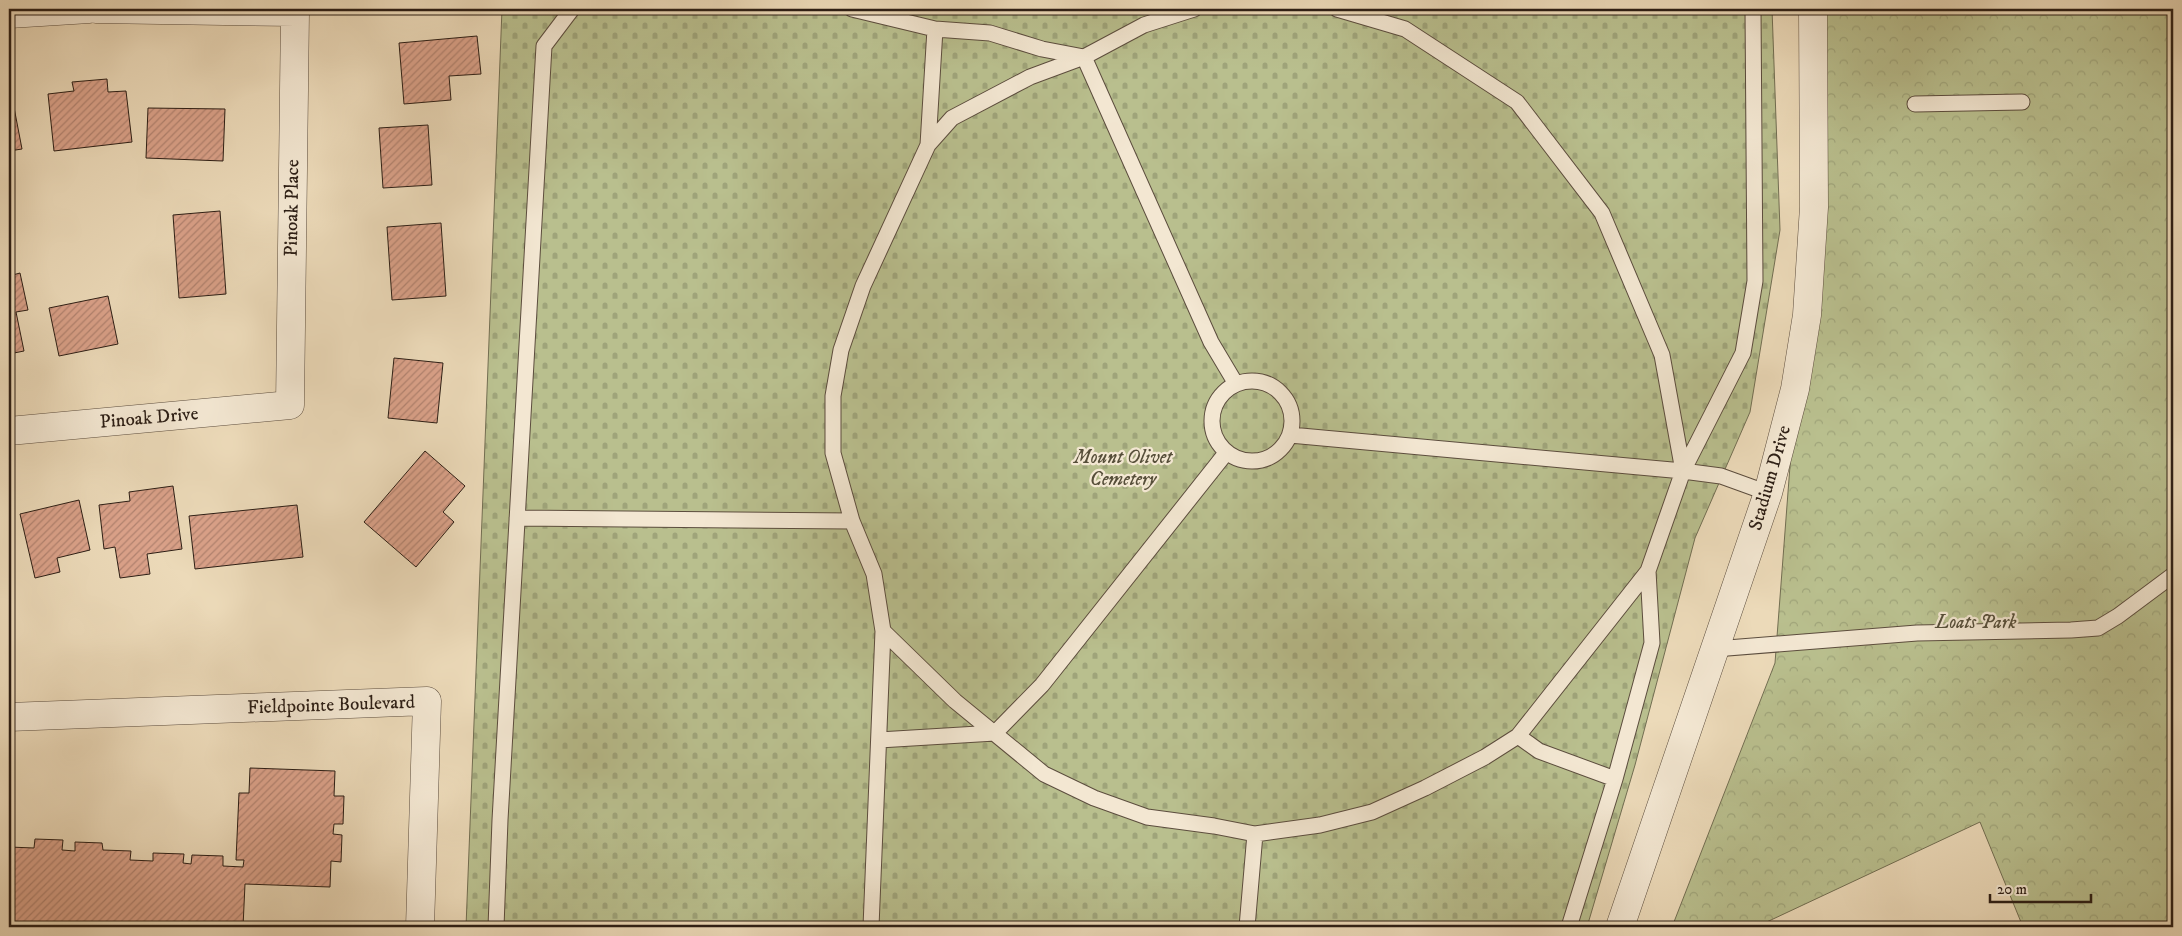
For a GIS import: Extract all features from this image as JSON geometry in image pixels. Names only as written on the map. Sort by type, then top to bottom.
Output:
[{"type":"street","points":[[9,14],[89,9]]},
{"type":"street","name":"Pinoak Place","points":[[96,9],[295,12],[290,405]]},
{"type":"street","name":"Stadium Drive","points":[[1620,927],[1768,494],[1795,389],[1807,315],[1814,208],[1813,9]]},
{"type":"street","name":"Pinoak Drive","points":[[9,431],[290,405]]},
{"type":"street","name":"Fieldpointe Boulevard","points":[[9,717],[427,701],[420,927]]},
{"type":"lane","points":[[496,927],[544,46],[572,9]]},
{"type":"lane","points":[[852,9],[910,16],[935,29],[990,33],[1042,49],[1084,57]]},
{"type":"lane","points":[[1144,25],[1162,9]]},
{"type":"lane","points":[[871,927],[883,631],[874,574],[852,521],[833,453],[833,396],[841,350],[863,286],[928,145],[952,118],[1030,77],[1084,57],[1144,25],[1194,9]]},
{"type":"lane","points":[[1337,9],[1364,12],[1404,29],[1517,102],[1602,213],[1662,355],[1683,471]]},
{"type":"lane","points":[[883,631],[954,701],[1044,774],[1094,798],[1147,817],[1254,834],[1320,825],[1372,812],[1425,788],[1485,757],[1518,736],[1648,572],[1683,471],[1743,353],[1755,281],[1753,9]]},
{"type":"lane","points":[[928,145],[935,29]]},
{"type":"lane","points":[[1084,57],[1230,388]]},
{"type":"lane","points":[[1915,104],[2022,102]]},
{"type":"lane","points":[[1252,381],[1267,384],[1280,392],[1289,405],[1293,420],[1290,435],[1282,448],[1270,457],[1255,462],[1240,460],[1226,453],[1217,443],[1212,423],[1216,402],[1230,388],[1252,381]]},
{"type":"lane","points":[[1290,435],[1683,471],[1721,476],[1768,494]]},
{"type":"lane","points":[[879,740],[995,733],[1042,685],[1226,453]]},
{"type":"lane","points":[[517,518],[852,521]]},
{"type":"lane","points":[[1569,927],[1616,779],[1652,643],[1648,572]]},
{"type":"lane","points":[[1715,649],[1918,633],[2098,628],[2118,616],[2173,576]]},
{"type":"lane","points":[[1518,736],[1539,751],[1616,779]]},
{"type":"lane","points":[[1247,927],[1254,834]]},
{"type":"green space","name":"Mount Olivet Cemetery","points":[[502,9],[1772,9],[1780,230],[1750,412],[1695,538],[1635,765],[1587,927],[466,927]]},
{"type":"green space","name":"Loats Park","points":[[1820,9],[2173,9],[2173,927],[2023,927],[1980,822],[1756,927],[1672,927],[1775,663],[1813,164]]},
{"type":"building","points":[[477,36],[481,74],[449,76],[451,100],[404,104],[399,43]]},
{"type":"building","points":[[107,79],[108,92],[126,91],[132,142],[54,151],[48,94],[74,91],[72,82]]},
{"type":"building","points":[[9,97],[12,97],[22,149],[9,151]]},
{"type":"building","points":[[148,108],[225,109],[223,161],[146,158]]},
{"type":"building","points":[[428,125],[432,185],[383,188],[379,128]]},
{"type":"building","points":[[220,211],[226,294],[179,298],[173,215]]},
{"type":"building","points":[[441,223],[446,296],[392,300],[387,227]]},
{"type":"building","points":[[20,273],[28,310],[16,312],[24,351],[9,354],[9,276]]},
{"type":"building","points":[[108,296],[118,344],[59,356],[49,308]]},
{"type":"building","points":[[394,358],[443,363],[437,423],[388,418]]},
{"type":"building","points":[[425,451],[465,486],[443,512],[454,522],[416,567],[364,522]]},
{"type":"building","points":[[173,486],[182,549],[147,554],[150,574],[120,578],[115,547],[104,549],[99,505],[130,501],[129,492]]},
{"type":"building","points":[[79,500],[90,550],[57,558],[60,572],[35,578],[20,514]]},
{"type":"building","points":[[297,505],[303,557],[195,569],[189,516]]},
{"type":"building","points":[[250,768],[335,771],[334,796],[344,796],[343,824],[334,824],[333,834],[342,835],[341,862],[331,861],[330,887],[245,884],[243,927],[9,927],[9,847],[34,848],[35,839],[63,840],[62,850],[75,851],[75,842],[102,843],[103,850],[131,851],[130,860],[153,861],[153,853],[184,854],[183,863],[191,864],[192,855],[223,856],[223,866],[243,867],[244,860],[236,860],[239,793],[249,793]]}]
